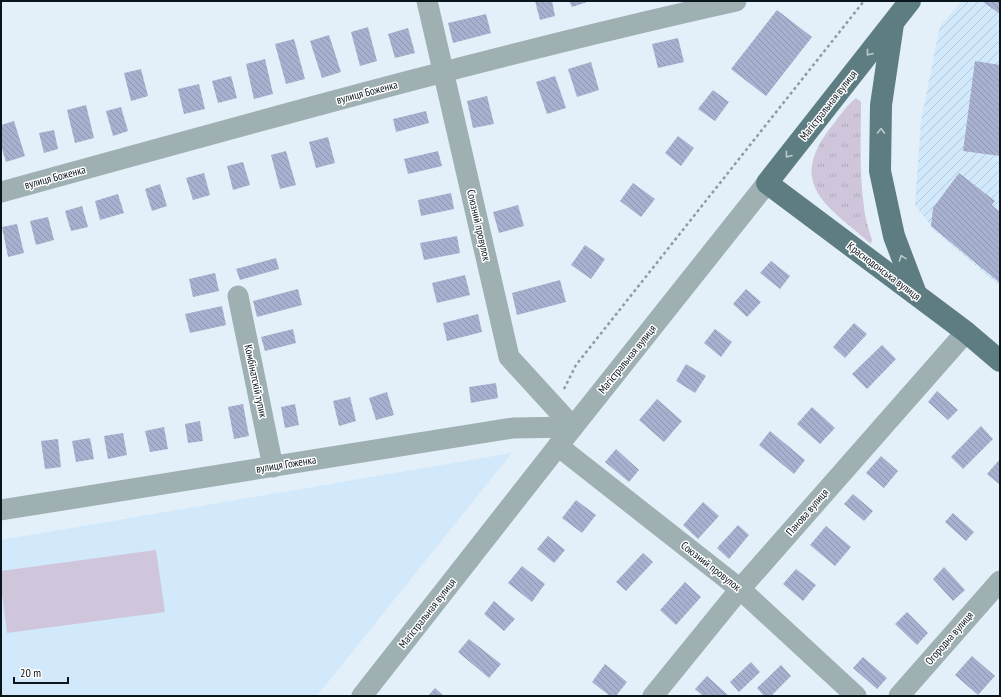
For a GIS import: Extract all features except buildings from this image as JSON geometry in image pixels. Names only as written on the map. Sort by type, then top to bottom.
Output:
[{"type":"main road","name":"Магістральная вулиця","points":[[767,183],[910,1]]},
{"type":"main road","points":[[893,22],[881,105],[880,171],[894,236],[916,294]]},
{"type":"main road","name":"Краснодонська вулиця","points":[[767,183],[966,332],[1000,361]]},
{"type":"street","name":"Союзний провулок","points":[[427,1],[509,357],[573,427]]},
{"type":"street","name":"вулиця Боженка","points":[[1,192],[443,71],[628,25],[736,1]]},
{"type":"street","name":"Магістральная вулиця","points":[[362,696],[767,183]]},
{"type":"street","name":"Комбінатскій тупик","points":[[238,296],[273,467]]},
{"type":"street","name":"Панова вулиця","points":[[653,696],[740,589],[966,332]]},
{"type":"street","name":"вулиця Гоженка","points":[[1,510],[513,428],[573,427]]},
{"type":"street","name":"Союзний провулок","points":[[558,446],[740,589],[856,696]]},
{"type":"street","name":"Огородна вулиця","points":[[899,696],[1000,581]]},
{"type":"path","points":[[555,408],[576,365],[864,1]]},
{"type":"shaded area","points":[[962,1],[1000,1],[1000,286],[935,231],[915,205],[921,121],[940,26]]},
{"type":"shaded area","points":[[512,453],[317,696],[1,696],[1,540]]},
{"type":"green space","points":[[856,98],[861,102],[861,181],[865,215],[872,240],[871,244],[829,207],[819,195],[813,182],[812,167],[816,150],[828,131],[845,109]]},
{"type":"green space","points":[[156,550],[165,612],[7,633],[1,586],[1,571]]}]
